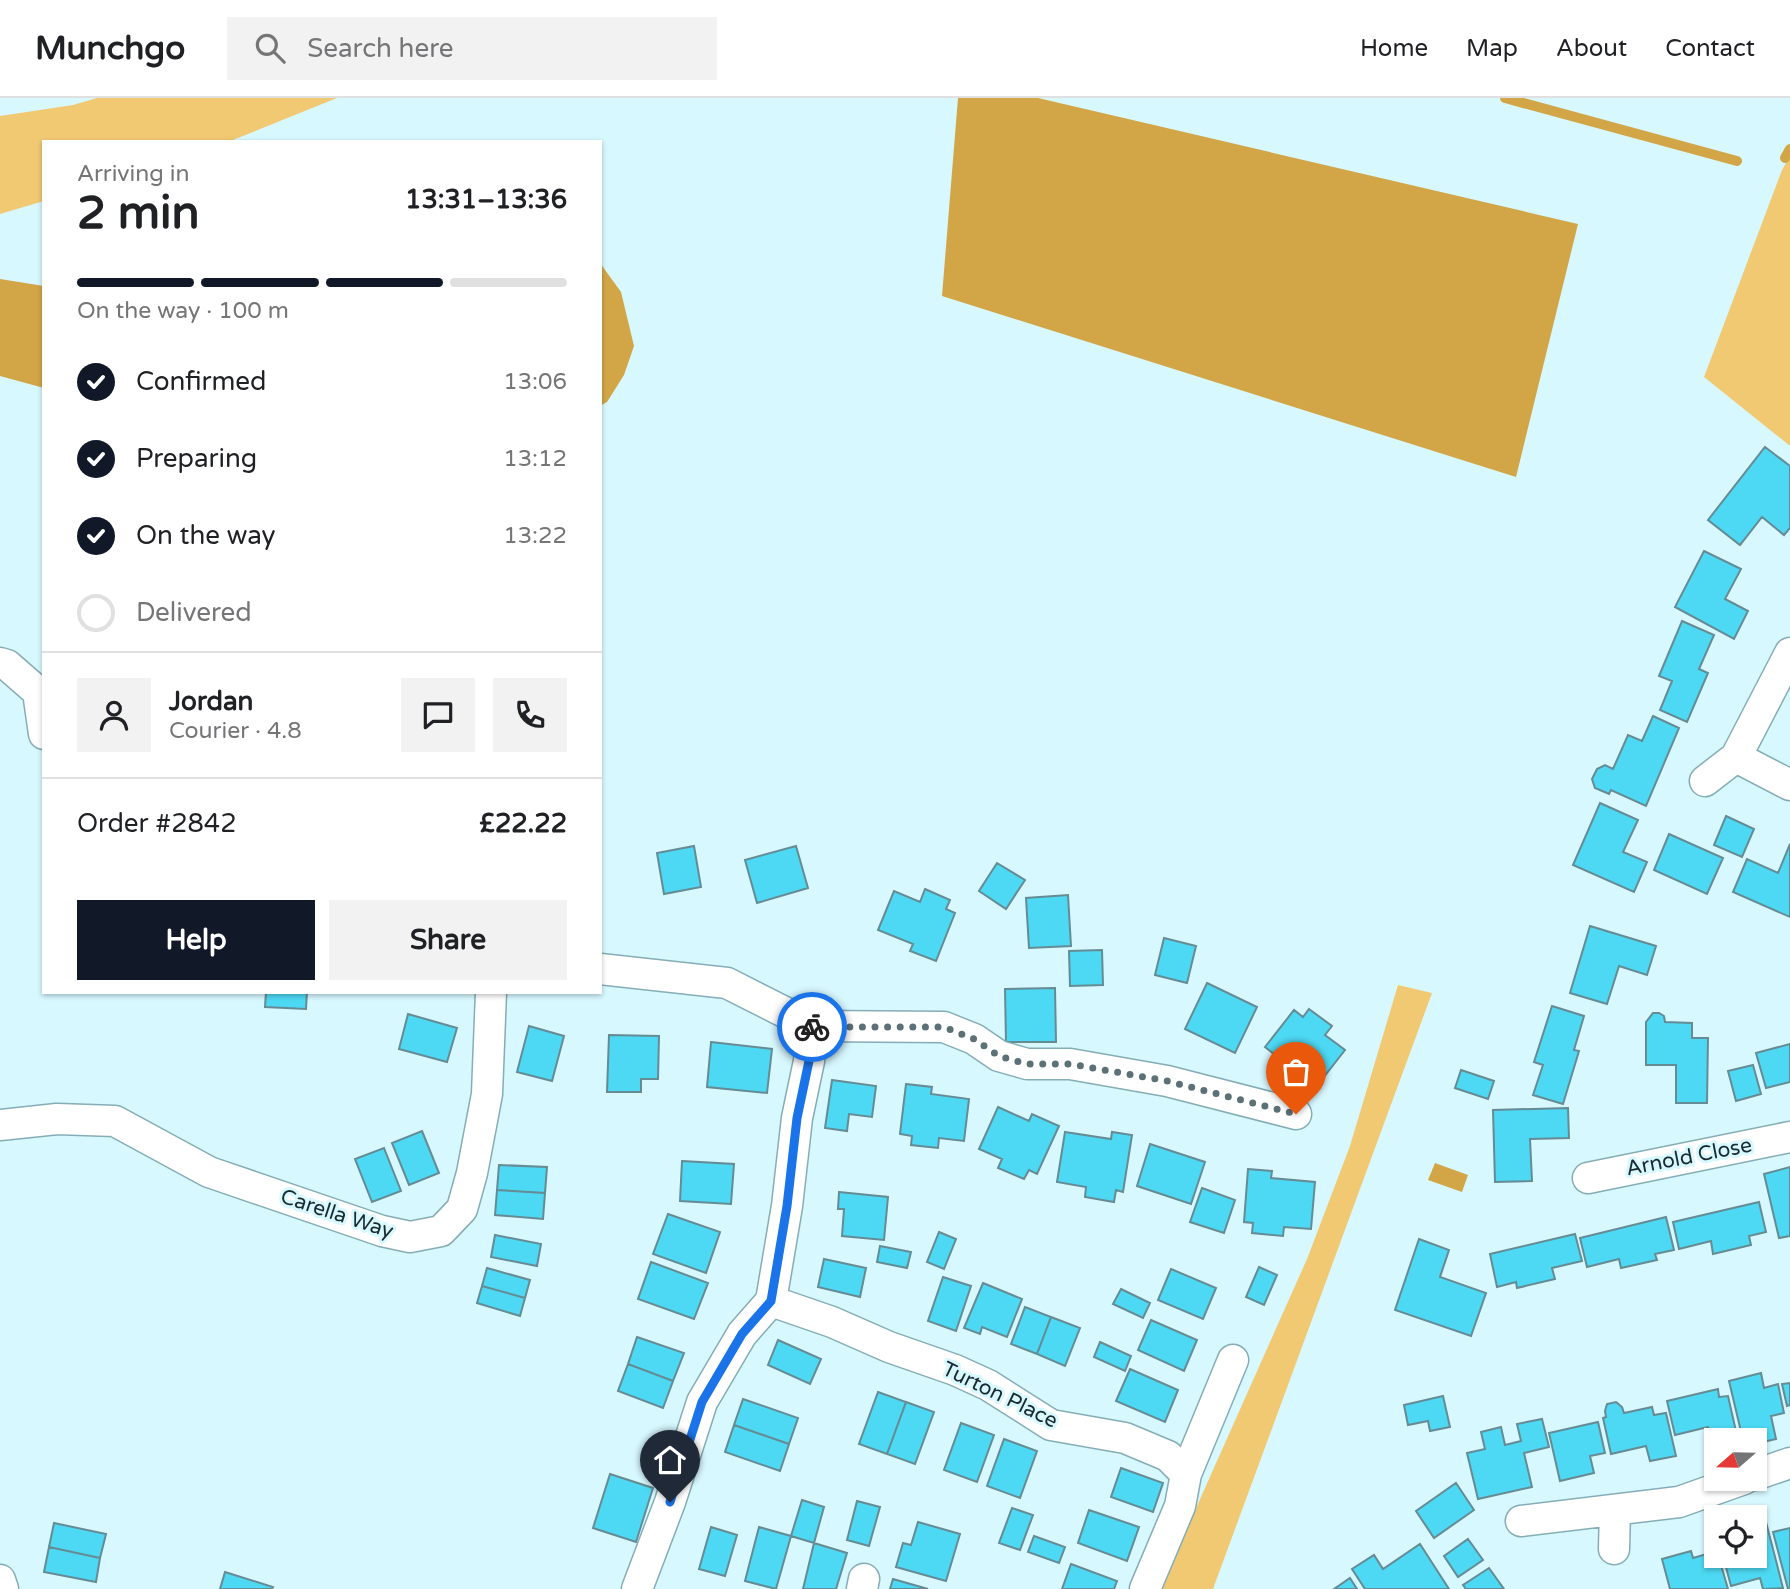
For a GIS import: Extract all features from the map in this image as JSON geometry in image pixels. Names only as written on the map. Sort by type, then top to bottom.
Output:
[{"type":"street","points":[[1704,781],[1736,757],[1790,653]]},
{"type":"street","points":[[0,663],[7,665],[38,692],[42,720]]},
{"type":"street","points":[[1736,757],[1790,785]]},
{"type":"street","points":[[602,969],[727,983],[812,1026],[944,1027],[974,1039],[999,1056],[1027,1064],[1070,1064],[1167,1081],[1296,1114]]},
{"type":"street","name":"Carella Way","points":[[0,1125],[57,1119],[115,1121],[209,1172],[382,1231],[410,1237],[441,1231],[462,1209],[472,1173],[487,1094],[491,994]]},
{"type":"street","points":[[638,1589],[670,1502],[702,1402],[742,1334],[771,1301],[787,1206],[797,1118],[809,1061],[812,1026]]},
{"type":"street","name":"Arnold Close","points":[[1588,1178],[1790,1137]]},
{"type":"street","name":"Turton Place","points":[[771,1301],[831,1322],[889,1348],[956,1370],[988,1385],[1051,1425],[1125,1438],[1168,1456],[1186,1474]]},
{"type":"street","points":[[1145,1589],[1180,1506],[1186,1474],[1233,1360]]},
{"type":"street","points":[[1768,1471],[1790,1463]]},
{"type":"street","points":[[1521,1521],[1679,1502],[1710,1491]]},
{"type":"street","points":[[1614,1549],[1615,1510]]},
{"type":"street","points":[[0,1580],[3,1589]]},
{"type":"shaded area","points":[[97,98],[337,98],[233,140],[42,140],[42,202],[0,214],[0,116],[73,105]]},
{"type":"shaded area","points":[[958,98],[1038,98],[1578,224],[1516,477],[942,296]]},
{"type":"shaded area","points":[[1790,156],[1790,446],[1704,377],[1782,170]]},
{"type":"shaded area","points":[[602,266],[621,292],[634,346],[624,375],[607,402],[602,405]]},
{"type":"shaded area","points":[[0,279],[42,286],[42,387],[0,376]]},
{"type":"shaded area","points":[[1398,985],[1432,993],[1213,1589],[1160,1589],[1307,1259],[1350,1146]]},
{"type":"shaded area","points":[[1435,1163],[1468,1175],[1462,1192],[1428,1180]]},
{"type":"building","points":[[1765,447],[1790,466],[1790,528],[1784,535],[1762,517],[1740,545],[1708,520]]},
{"type":"building","points":[[1704,551],[1741,569],[1725,599],[1748,611],[1734,639],[1675,607]]},
{"type":"building","points":[[1682,621],[1714,635],[1699,669],[1708,673],[1687,722],[1660,710],[1672,681],[1659,676]]},
{"type":"building","points":[[1653,716],[1679,728],[1646,806],[1611,790],[1609,794],[1595,788],[1592,779],[1597,769],[1605,765],[1613,769],[1628,735],[1642,741]]},
{"type":"building","points":[[1600,803],[1638,820],[1623,852],[1647,862],[1634,892],[1573,865]]},
{"type":"building","points":[[1726,816],[1754,829],[1742,857],[1714,845]]},
{"type":"building","points":[[1669,834],[1723,858],[1707,894],[1654,870]]},
{"type":"building","points":[[1790,844],[1790,917],[1733,892],[1747,859],[1778,873]]},
{"type":"building","points":[[694,846],[701,887],[664,894],[657,853]]},
{"type":"building","points":[[796,846],[808,888],[757,903],[745,860]]},
{"type":"building","points":[[997,863],[1025,880],[1006,909],[979,891]]},
{"type":"building","points":[[925,889],[950,900],[946,909],[955,913],[936,961],[910,951],[913,944],[878,930],[894,891],[920,902]]},
{"type":"building","points":[[1068,895],[1071,946],[1029,948],[1026,898]]},
{"type":"building","points":[[1590,926],[1656,946],[1647,975],[1619,966],[1607,1004],[1570,993]]},
{"type":"building","points":[[1164,938],[1196,946],[1187,983],[1155,975]]},
{"type":"building","points":[[1102,950],[1103,985],[1070,986],[1069,951]]},
{"type":"building","points":[[1207,983],[1257,1007],[1235,1053],[1185,1029]]},
{"type":"building","points":[[1055,988],[1056,1042],[1006,1042],[1005,989]]},
{"type":"building","points":[[266,994],[307,994],[306,1009],[265,1007]]},
{"type":"building","points":[[1552,1006],[1584,1016],[1574,1050],[1579,1051],[1563,1104],[1533,1095],[1543,1065],[1534,1062]]},
{"type":"building","points":[[1309,1009],[1332,1026],[1325,1035],[1345,1050],[1316,1087],[1265,1047],[1294,1010],[1303,1017]]},
{"type":"building","points":[[1653,1013],[1664,1016],[1665,1022],[1692,1023],[1692,1038],[1708,1038],[1707,1103],[1676,1103],[1676,1065],[1646,1065],[1646,1022]]},
{"type":"building","points":[[408,1014],[457,1028],[447,1062],[399,1049]]},
{"type":"building","points":[[529,1026],[564,1036],[552,1081],[517,1072]]},
{"type":"building","points":[[609,1035],[659,1036],[658,1079],[641,1079],[641,1092],[607,1092]]},
{"type":"building","points":[[711,1042],[772,1049],[767,1093],[707,1087]]},
{"type":"building","points":[[1790,1044],[1790,1082],[1766,1088],[1756,1053]]},
{"type":"building","points":[[1753,1065],[1761,1094],[1736,1101],[1728,1071]]},
{"type":"building","points":[[1461,1070],[1494,1081],[1488,1099],[1455,1088]]},
{"type":"building","points":[[832,1080],[876,1086],[872,1117],[849,1114],[847,1131],[825,1128]]},
{"type":"building","points":[[906,1084],[932,1087],[931,1094],[969,1099],[964,1141],[939,1138],[938,1148],[911,1145],[912,1136],[900,1134]]},
{"type":"building","points":[[998,1107],[1029,1121],[1032,1114],[1059,1126],[1037,1174],[1029,1170],[1024,1179],[998,1168],[1002,1159],[979,1149]]},
{"type":"building","points":[[1568,1108],[1569,1138],[1530,1139],[1532,1181],[1495,1182],[1493,1110]]},
{"type":"building","points":[[422,1131],[439,1173],[409,1185],[392,1143]]},
{"type":"building","points":[[1065,1132],[1111,1139],[1112,1132],[1132,1135],[1123,1192],[1116,1190],[1114,1202],[1085,1197],[1086,1187],[1057,1182]]},
{"type":"building","points":[[1150,1144],[1205,1162],[1191,1204],[1137,1186]]},
{"type":"building","points":[[384,1148],[401,1191],[372,1202],[355,1159]]},
{"type":"building","points":[[682,1161],[734,1164],[731,1204],[680,1201]]},
{"type":"building","points":[[499,1165],[547,1167],[545,1193],[497,1190]]},
{"type":"building","points":[[1790,1167],[1790,1236],[1779,1238],[1764,1174]]},
{"type":"building","points":[[1248,1169],[1272,1171],[1271,1178],[1315,1182],[1311,1229],[1284,1227],[1283,1236],[1252,1233],[1253,1223],[1244,1222]]},
{"type":"building","points":[[1202,1188],[1235,1200],[1224,1233],[1190,1222]]},
{"type":"building","points":[[497,1190],[545,1193],[543,1219],[495,1215]]},
{"type":"building","points":[[839,1192],[888,1197],[884,1240],[842,1236],[844,1209],[838,1209]]},
{"type":"building","points":[[1759,1202],[1766,1232],[1749,1236],[1751,1245],[1713,1254],[1711,1241],[1679,1249],[1673,1222]]},
{"type":"building","points":[[668,1214],[720,1232],[706,1273],[653,1254]]},
{"type":"building","points":[[1666,1217],[1674,1250],[1655,1254],[1657,1260],[1621,1268],[1619,1259],[1587,1267],[1580,1238]]},
{"type":"building","points":[[939,1232],[956,1239],[944,1269],[927,1262]]},
{"type":"building","points":[[1575,1234],[1582,1261],[1552,1268],[1555,1279],[1517,1288],[1516,1282],[1497,1287],[1490,1254]]},
{"type":"building","points":[[495,1235],[541,1244],[537,1266],[491,1257]]},
{"type":"building","points":[[1419,1239],[1449,1250],[1440,1277],[1486,1293],[1471,1336],[1395,1310]]},
{"type":"building","points":[[880,1246],[911,1252],[907,1268],[877,1262]]},
{"type":"building","points":[[824,1259],[866,1268],[860,1297],[818,1287]]},
{"type":"building","points":[[651,1262],[708,1283],[694,1319],[638,1299]]},
{"type":"building","points":[[1259,1267],[1277,1275],[1264,1305],[1246,1297]]},
{"type":"building","points":[[487,1268],[530,1280],[525,1298],[482,1286]]},
{"type":"building","points":[[1171,1269],[1216,1288],[1203,1319],[1158,1300]]},
{"type":"building","points":[[943,1277],[971,1286],[956,1331],[928,1321]]},
{"type":"building","points":[[983,1283],[1022,1299],[1007,1337],[982,1327],[980,1334],[964,1328]]},
{"type":"building","points":[[482,1286],[525,1298],[520,1316],[477,1303]]},
{"type":"building","points":[[1121,1289],[1150,1303],[1143,1318],[1113,1304]]},
{"type":"building","points":[[1025,1307],[1051,1317],[1037,1354],[1011,1344]]},
{"type":"building","points":[[1051,1317],[1080,1328],[1065,1366],[1037,1354]]},
{"type":"building","points":[[1151,1320],[1197,1340],[1184,1371],[1138,1350]]},
{"type":"building","points":[[637,1337],[684,1353],[673,1381],[628,1364]]},
{"type":"building","points":[[778,1340],[821,1359],[810,1384],[768,1365]]},
{"type":"building","points":[[1100,1342],[1131,1356],[1125,1371],[1094,1357]]},
{"type":"building","points":[[628,1364],[673,1381],[663,1408],[618,1391]]},
{"type":"building","points":[[1130,1369],[1178,1390],[1165,1422],[1116,1401]]},
{"type":"building","points":[[1761,1373],[1764,1388],[1778,1384],[1784,1413],[1771,1416],[1776,1439],[1768,1441],[1768,1428],[1740,1428],[1729,1381]]},
{"type":"building","points":[[1790,1383],[1790,1405],[1787,1406],[1782,1384]]},
{"type":"building","points":[[1718,1389],[1719,1397],[1728,1396],[1735,1428],[1708,1427],[1675,1435],[1667,1401]]},
{"type":"building","points":[[878,1392],[906,1402],[887,1454],[859,1444]]},
{"type":"building","points":[[1443,1396],[1450,1427],[1430,1431],[1428,1421],[1408,1425],[1404,1405]]},
{"type":"building","points":[[743,1399],[798,1418],[789,1444],[734,1425]]},
{"type":"building","points":[[906,1402],[934,1412],[915,1464],[887,1454]]},
{"type":"building","points":[[1616,1402],[1624,1413],[1652,1407],[1654,1415],[1666,1413],[1676,1456],[1650,1461],[1646,1446],[1611,1454],[1603,1418],[1606,1417],[1607,1404]]},
{"type":"building","points":[[1542,1419],[1549,1447],[1524,1453],[1532,1487],[1478,1499],[1467,1453],[1485,1449],[1481,1432],[1501,1427],[1505,1445],[1521,1441],[1517,1424]]},
{"type":"building","points":[[1598,1422],[1605,1453],[1590,1456],[1594,1473],[1560,1481],[1549,1433]]},
{"type":"building","points":[[961,1423],[994,1435],[977,1482],[944,1470]]},
{"type":"building","points":[[734,1425],[789,1444],[780,1471],[725,1452]]},
{"type":"building","points":[[1004,1439],[1037,1451],[1020,1498],[987,1486]]},
{"type":"building","points":[[1121,1468],[1163,1483],[1153,1512],[1111,1497]]},
{"type":"building","points":[[610,1474],[653,1488],[636,1542],[593,1528]]},
{"type":"building","points":[[1456,1483],[1474,1510],[1434,1538],[1416,1511]]},
{"type":"building","points":[[802,1500],[824,1507],[814,1543],[791,1536]]},
{"type":"building","points":[[857,1501],[880,1507],[869,1546],[847,1540]]},
{"type":"building","points":[[1012,1508],[1033,1515],[1020,1550],[999,1543]]},
{"type":"building","points":[[1089,1510],[1139,1527],[1127,1561],[1078,1543]]},
{"type":"building","points":[[918,1522],[960,1534],[946,1581],[896,1567],[903,1543],[911,1545]]},
{"type":"building","points":[[54,1523],[106,1534],[100,1558],[49,1547]]},
{"type":"building","points":[[1767,1526],[1783,1588],[1763,1589],[1760,1578],[1731,1586],[1726,1568],[1767,1568]]},
{"type":"building","points":[[711,1527],[737,1535],[725,1576],[699,1569]]},
{"type":"building","points":[[759,1527],[791,1536],[776,1589],[745,1581]]},
{"type":"building","points":[[1790,1528],[1790,1589],[1788,1589],[1773,1532]]},
{"type":"building","points":[[1034,1536],[1065,1547],[1059,1563],[1028,1552]]},
{"type":"building","points":[[1468,1539],[1483,1560],[1458,1577],[1444,1556]]},
{"type":"building","points":[[814,1543],[847,1553],[836,1589],[803,1589]]},
{"type":"building","points":[[1420,1544],[1449,1589],[1365,1589],[1352,1569],[1374,1555],[1383,1569]]},
{"type":"building","points":[[49,1547],[100,1558],[96,1582],[44,1572]]},
{"type":"building","points":[[1691,1551],[1693,1558],[1704,1555],[1704,1568],[1722,1568],[1728,1589],[1670,1589],[1662,1559]]},
{"type":"building","points":[[1071,1564],[1117,1581],[1114,1589],[1062,1589]]},
{"type":"building","points":[[1489,1568],[1504,1589],[1466,1589],[1463,1585]]},
{"type":"building","points":[[225,1572],[273,1587],[220,1589]]},
{"type":"building","points":[[1350,1578],[1357,1589],[1334,1589]]},
{"type":"building","points":[[893,1579],[928,1589],[890,1589]]},
{"type":"waterway","points":[[1505,98],[1737,161]]},
{"type":"waterway","points":[[1785,158],[1790,149]]},
{"type":"way so far","points":[[812,1027],[944,1027],[974,1039],[999,1056],[1027,1064],[1070,1064],[1167,1081],[1296,1114]]},
{"type":"route","points":[[670,1502],[702,1402],[742,1334],[771,1301],[812,1027]]}]
